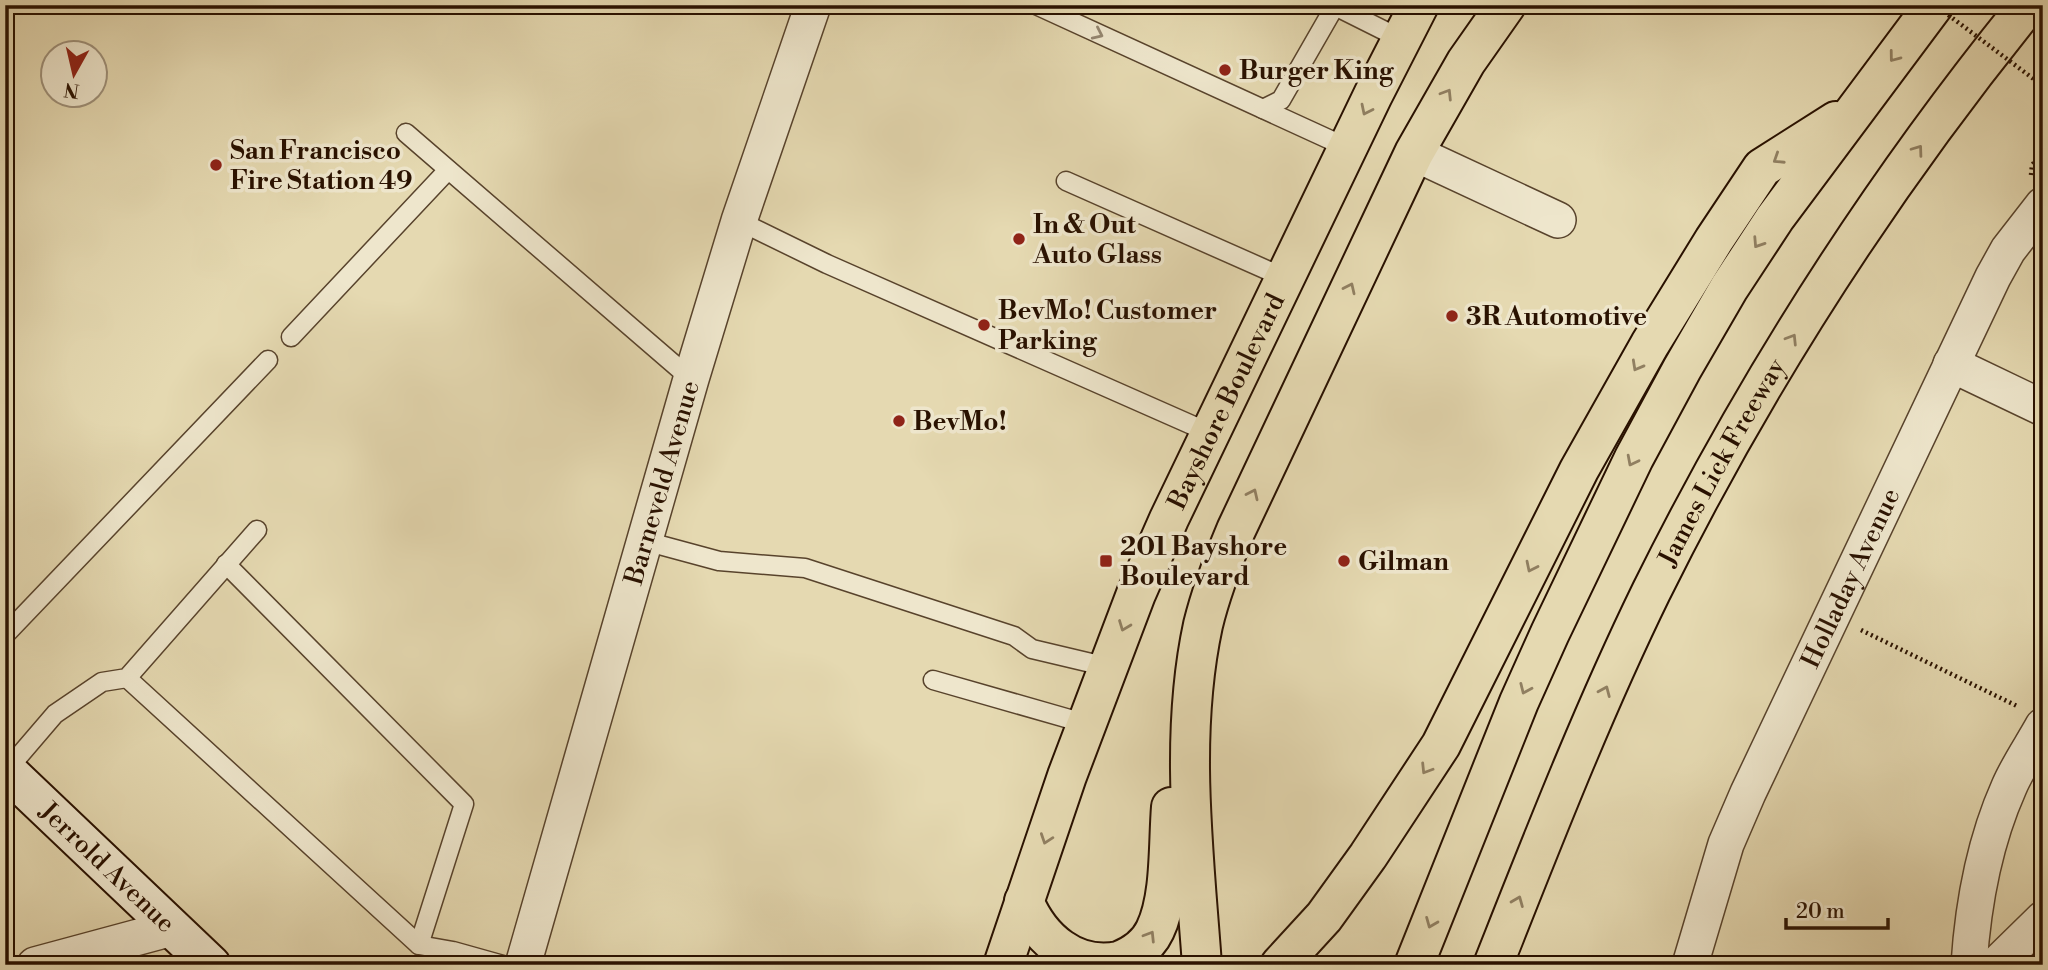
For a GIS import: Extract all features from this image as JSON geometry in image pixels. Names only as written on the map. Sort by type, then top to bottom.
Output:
[{"type":"main road","name":"Bayshore Boulevard","points":[[1003,965],[1108,667],[1169,519],[1419,5]]},
{"type":"main road","points":[[1024,901],[1032,921],[1044,938],[1059,951],[1084,963],[1110,964],[1128,958],[1143,947],[1154,932],[1165,892],[1178,737],[1187,684],[1217,578],[1236,530],[1414,153],[1446,96],[1506,5]]},
{"type":"main road","points":[[1414,965],[1519,702],[1634,458],[1682,369],[1729,288],[1775,218],[1935,5]]},
{"type":"main road","name":"James Lick Freeway","points":[[1493,965],[1619,660],[1679,538],[1744,419],[1795,333],[1876,209],[2028,5]]},
{"type":"main road","points":[[1280,965],[1324,917],[1441,745],[1579,470],[1650,344],[1714,240],[1762,169],[1856,108]]},
{"type":"main road","points":[[1202,965],[1192,823],[1191,733],[1203,626]]},
{"type":"street","name":"Barneveld Avenue","points":[[523,965],[691,379],[739,221],[813,5]]},
{"type":"street","points":[[1414,153],[1558,219]]},
{"type":"street","name":"Holladay Avenue","points":[[1690,965],[1730,835],[1832,615],[2003,259],[2043,205]]},
{"type":"street","points":[[1951,364],[2043,408]]},
{"type":"street","points":[[1969,965],[1985,855],[2030,716]]},
{"type":"street","name":"Jerrold Avenue","points":[[11,783],[211,965]]},
{"type":"street","points":[[1996,965],[2043,919]]},
{"type":"street","points":[[35,965],[172,928]]},
{"type":"lane","points":[[1036,5],[1348,148]]},
{"type":"lane","points":[[1263,109],[1280,100],[1334,6],[1401,39]]},
{"type":"lane","points":[[406,133],[691,379]]},
{"type":"lane","points":[[291,337],[448,170]]},
{"type":"lane","points":[[1066,181],[1285,278]]},
{"type":"lane","points":[[739,221],[827,264],[1210,433]]},
{"type":"lane","points":[[5,635],[268,360]]},
{"type":"lane","points":[[11,783],[55,714],[102,682],[127,678],[257,530]]},
{"type":"lane","points":[[645,541],[719,561],[805,568],[1014,636],[1032,649],[1108,667]]},
{"type":"lane","points":[[226,564],[464,804],[419,945]]},
{"type":"lane","points":[[127,678],[419,945],[503,965]]},
{"type":"lane","points":[[933,680],[1087,724]]},
{"type":"path","points":[[1935,5],[2043,86]]},
{"type":"path","points":[[1832,615],[2030,716]]},
{"type":"place","name":"Burger King","points":[[1225,70]]},
{"type":"place","name":"San Francisco Fire Station 49","points":[[216,165]]},
{"type":"place","name":"In & Out Auto Glass","points":[[1019,239]]},
{"type":"place","name":"3R Automotive","points":[[1452,316]]},
{"type":"place","name":"BevMo! Customer Parking","points":[[984,325]]},
{"type":"place","name":"BevMo!","points":[[899,421]]},
{"type":"place","name":"201 Bayshore Boulevard","points":[[1106,561]]},
{"type":"place","name":"Gilman","points":[[1344,561]]}]
